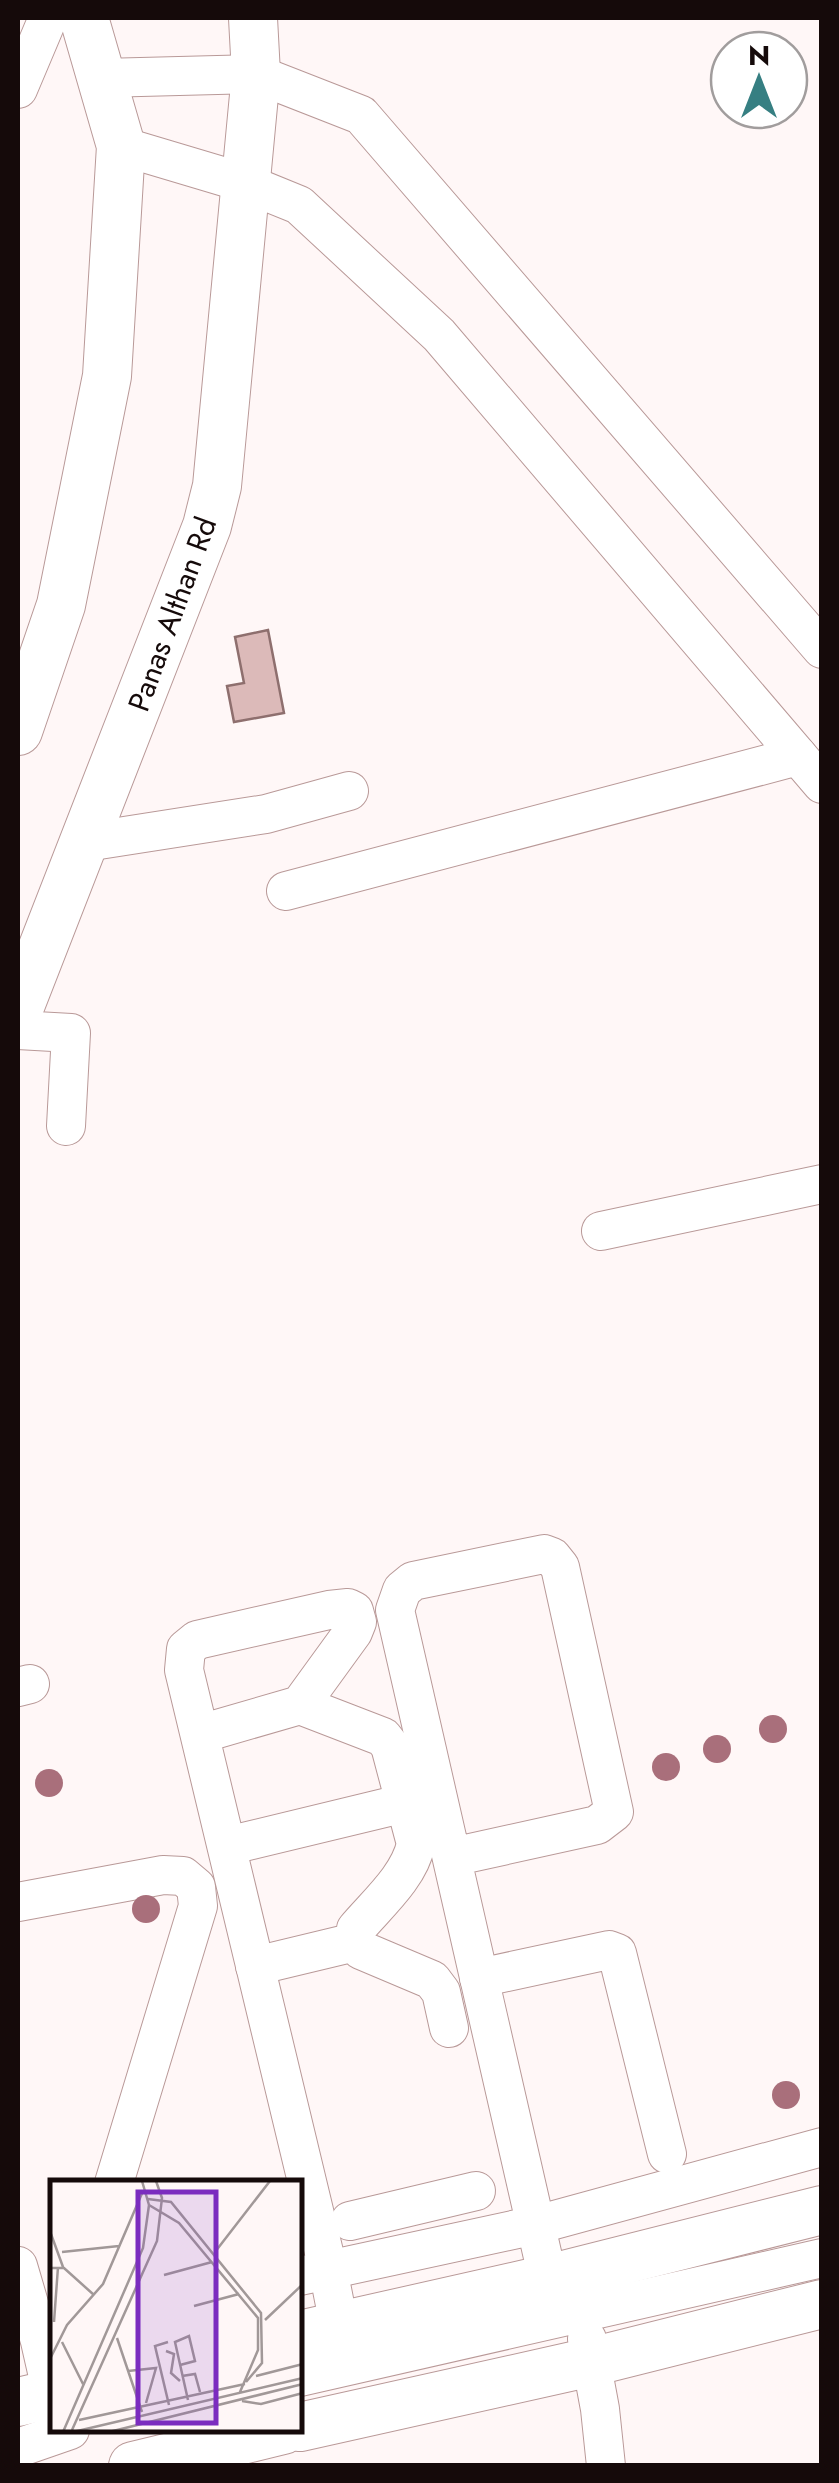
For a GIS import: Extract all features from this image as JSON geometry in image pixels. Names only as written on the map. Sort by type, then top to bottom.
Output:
[{"type":"main road","points":[[18,730],[61,605],[107,376],[122,146],[84,18]]},
{"type":"main road","name":"Panas Althan Rd","points":[[18,1011],[210,512],[216,486],[256,74],[254,18]]},
{"type":"main road","points":[[320,2330],[568,2288],[822,2210]]},
{"type":"main road","points":[[302,2427],[591,2362],[822,2304]]},
{"type":"main road","points":[[18,2402],[50,2394]]},
{"type":"main road","points":[[151,2463],[271,2433]]},
{"type":"street","points":[[18,89],[48,18]]},
{"type":"street","points":[[102,78],[256,74],[361,115],[822,649]]},
{"type":"street","points":[[122,146],[245,183],[299,205],[439,335],[810,770],[286,891]]},
{"type":"street","points":[[86,842],[266,814],[349,791]]},
{"type":"street","points":[[18,1030],[71,1032],[66,1126]]},
{"type":"street","points":[[601,1231],[822,1184]]},
{"type":"street","points":[[452,1857],[597,1825],[614,1812],[560,1567],[544,1554],[413,1581],[396,1599],[396,1610],[479,1978],[536,2225],[568,2288],[591,2362],[606,2466]]},
{"type":"street","points":[[296,2180],[255,1966],[184,1670],[186,1648],[198,1640],[329,1610],[354,1611],[357,1622],[353,1632],[300,1706]]},
{"type":"street","points":[[200,1734],[300,1706],[382,1737],[390,1746],[416,1844],[409,1865],[356,1929],[356,1942],[361,1950],[432,1980],[441,1992],[449,2028]]},
{"type":"street","points":[[227,1846],[405,1803]]},
{"type":"street","points":[[18,1902],[163,1875],[183,1876],[196,1887],[198,1906],[115,2180]]},
{"type":"street","points":[[255,1966],[356,1942]]},
{"type":"street","points":[[479,1978],[609,1950],[616,1953],[667,2154]]},
{"type":"street","points":[[314,2272],[536,2225],[822,2147]]},
{"type":"street","points":[[350,2221],[473,2178],[485,2236]]},
{"type":"street","points":[[302,2210],[320,2330]]},
{"type":"street","points":[[302,2377],[568,2288],[822,2258]]},
{"type":"street","points":[[31,2273],[37,2342],[50,2387]]},
{"type":"street","points":[[18,2437],[50,2431]]},
{"type":"street","points":[[18,2448],[61,2433]]},
{"type":"building","points":[[268,630],[284,713],[234,722],[227,686],[244,683],[235,637]]}]
